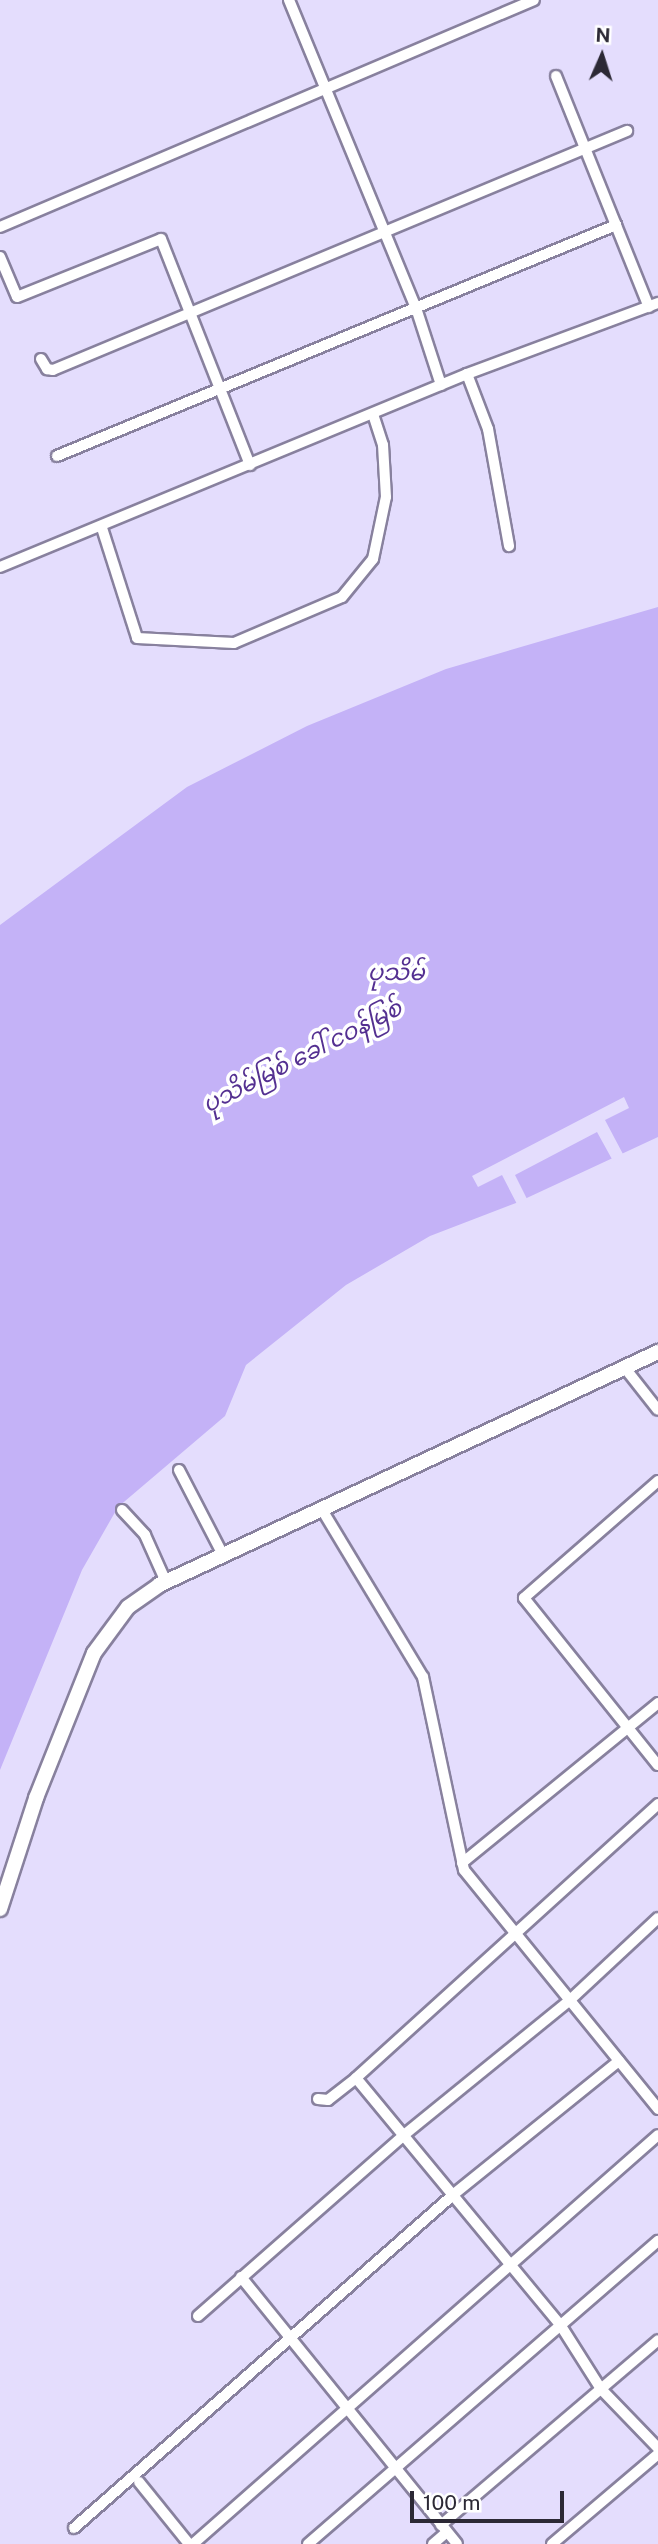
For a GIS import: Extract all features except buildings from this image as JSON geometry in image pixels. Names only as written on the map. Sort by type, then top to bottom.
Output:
[{"type":"street","points":[[289,0],[415,308],[441,385]]},
{"type":"street","points":[[0,227],[534,0]]},
{"type":"street","points":[[0,567],[373,415],[467,373],[654,305],[615,225],[556,76]]},
{"type":"street","points":[[41,359],[47,369],[53,370],[627,131]]},
{"type":"street","points":[[57,456],[615,225]]},
{"type":"street","points":[[0,257],[17,297],[161,239],[188,314],[250,465]]},
{"type":"street","points":[[467,373],[488,429],[509,546]]},
{"type":"street","points":[[102,527],[136,638],[234,643],[342,597],[373,559],[386,497],[383,445],[373,415]]},
{"type":"street","points":[[0,1909],[36,1798],[94,1653],[128,1607],[166,1581],[658,1352]]},
{"type":"street","points":[[625,1367],[658,1410]]},
{"type":"street","points":[[179,1470],[223,1555]]},
{"type":"street","points":[[658,1481],[524,1598],[658,1765]]},
{"type":"street","points":[[321,1508],[423,1677],[462,1863],[514,1932],[658,2109]]},
{"type":"street","points":[[122,1510],[145,1535],[166,1581]]},
{"type":"street","points":[[462,1863],[658,1703]]},
{"type":"street","points":[[318,2099],[328,2101],[356,2078],[658,1804]]},
{"type":"street","points":[[198,2316],[404,2135],[570,2000],[658,1918]]},
{"type":"street","points":[[74,2528],[454,2194],[619,2061]]},
{"type":"street","points":[[356,2078],[561,2326],[601,2389],[658,2448]]},
{"type":"street","points":[[139,2482],[191,2544],[512,2266],[658,2135]]},
{"type":"street","points":[[308,2544],[658,2241]]},
{"type":"street","points":[[241,2277],[292,2336],[457,2544]]},
{"type":"street","points":[[433,2544],[444,2529],[658,2340]]},
{"type":"street","points":[[552,2544],[658,2454]]},
{"type":"water","name":"ပုသိမ်","points":[[658,607],[658,1137],[516,1203],[430,1236],[346,1285],[246,1365],[225,1416],[118,1507],[82,1570],[0,1770],[0,925],[187,787],[307,726],[446,669]]},
{"type":"pier","points":[[624,1097],[629,1108],[605,1120],[624,1156],[613,1161],[597,1132],[515,1175],[528,1201],[518,1206],[502,1175],[478,1187],[472,1176]]},
{"type":"water label","name":"ပုသိမ်မြစ် ခေါ် ငဝန်မြစ်","points":[[302,1056]]}]
